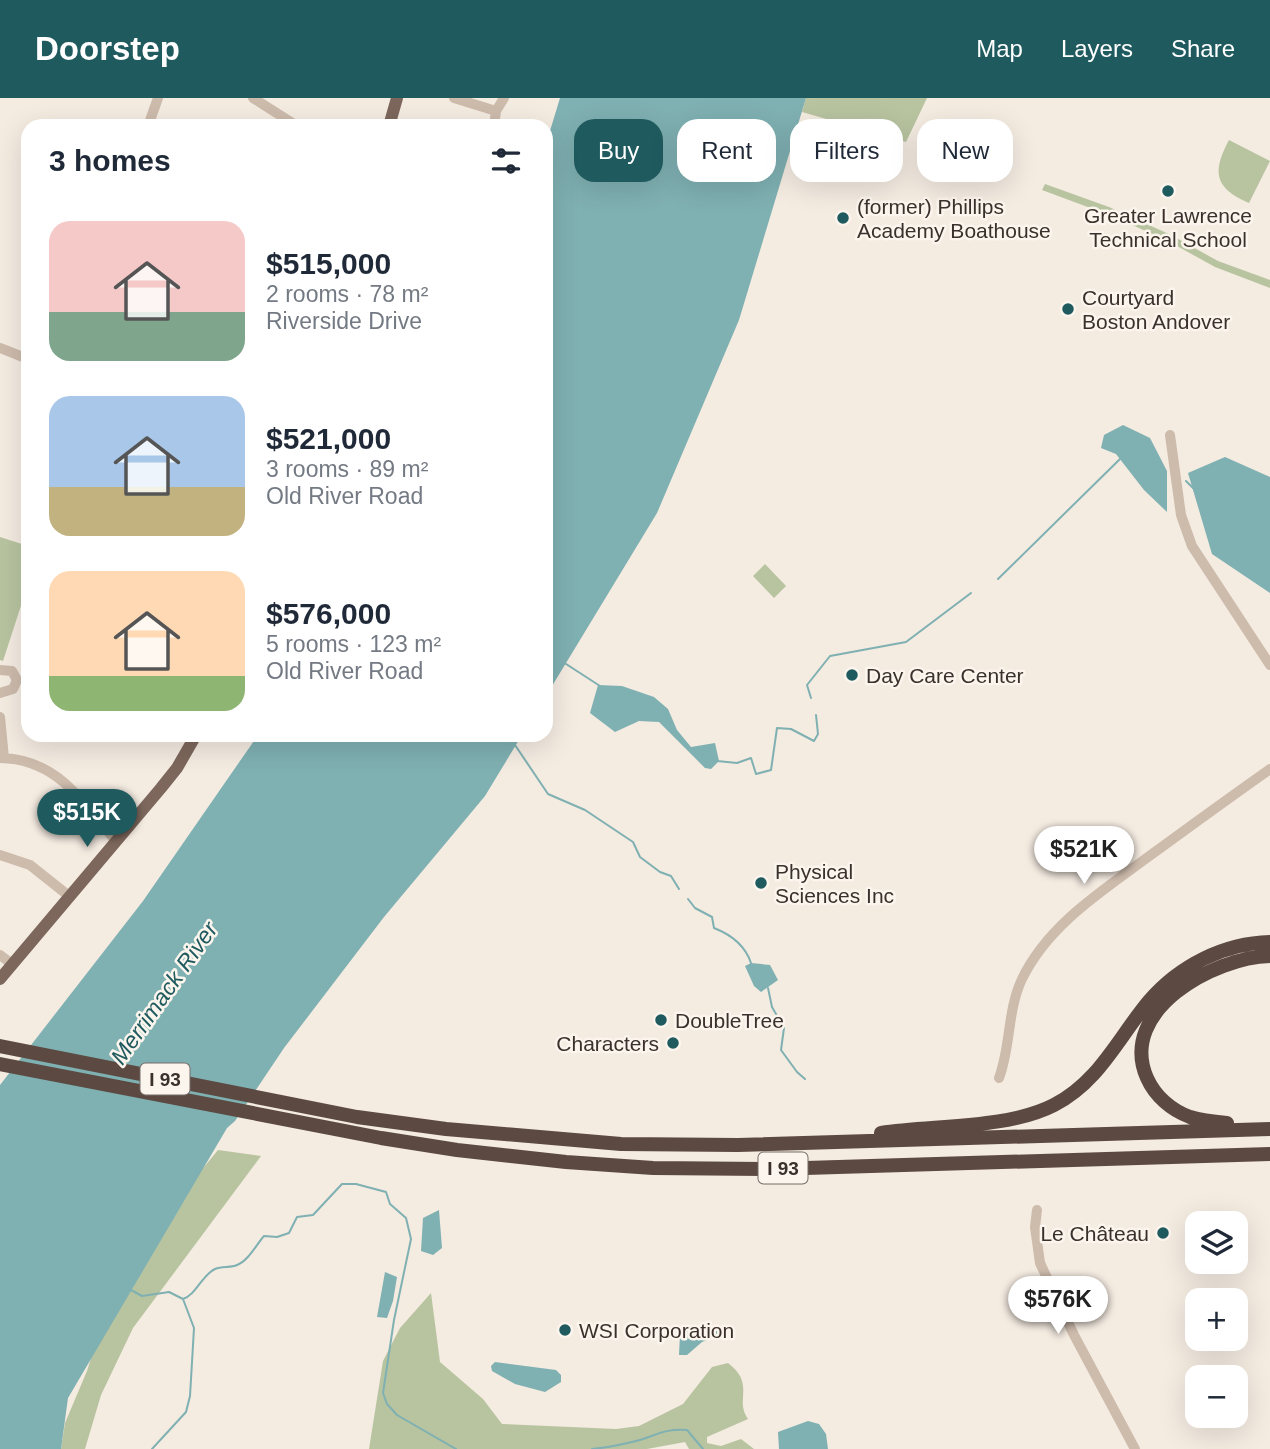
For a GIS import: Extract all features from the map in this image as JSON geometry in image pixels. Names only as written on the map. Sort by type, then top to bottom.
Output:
[{"type":"highway","points":[[811,1143],[998,1120],[1037,1112],[1054,1105],[1082,1087],[1097,1073],[1148,1002],[1181,971],[1240,945],[1270,942]]},
{"type":"highway","points":[[1270,956],[1229,962],[1177,990],[1154,1016],[1144,1041],[1143,1057],[1144,1071],[1150,1084],[1157,1094],[1178,1112],[1206,1121],[1270,1129]]},
{"type":"highway","name":"I 93","points":[[0,1046],[300,1105],[446,1129],[554,1140],[650,1145],[811,1143],[1270,1129]]},
{"type":"highway","name":"I 93","points":[[0,1064],[457,1150],[566,1162],[653,1168],[773,1169],[1270,1154]]},
{"type":"highway","points":[[0,1073],[52,1074]]},
{"type":"main road","points":[[391,119],[397,98]]},
{"type":"main road","points":[[0,979],[177,768],[192,742]]},
{"type":"street","points":[[150,119],[158,98]]},
{"type":"street","points":[[253,98],[286,119]]},
{"type":"street","points":[[454,98],[496,111]]},
{"type":"street","points":[[495,119],[496,111],[504,98]]},
{"type":"street","points":[[0,348],[21,356]]},
{"type":"street","points":[[1170,435],[1181,514],[1192,546],[1270,665]]},
{"type":"street","points":[[0,670],[12,671],[17,682],[11,690],[0,694]]},
{"type":"street","points":[[0,717],[2,758],[25,760],[53,772],[116,841]]},
{"type":"street","points":[[999,1078],[1004,1066],[1010,1015],[1018,990],[1032,962],[1054,932],[1103,891],[1270,769]]},
{"type":"street","points":[[0,855],[30,866],[69,896]]},
{"type":"street","points":[[0,955],[12,964]]},
{"type":"street","points":[[1037,1210],[1036,1245],[1043,1270],[1074,1335],[1135,1449]]},
{"type":"green space","points":[[806,98],[927,98],[906,142],[903,141],[903,119],[826,119],[802,112]]},
{"type":"green space","points":[[1229,140],[1270,161],[1249,203],[1229,191],[1220,178],[1220,161]]},
{"type":"green space","points":[[1045,184],[1109,207],[1171,235],[1218,261],[1270,280],[1270,288],[1215,267],[1168,241],[1112,216],[1042,190]]},
{"type":"green space","points":[[0,537],[21,544],[21,606],[3,661],[0,660]]},
{"type":"green space","points":[[765,564],[786,586],[774,598],[753,576]]},
{"type":"green space","points":[[218,1150],[261,1156],[133,1328],[101,1395],[85,1449],[61,1449],[65,1423],[87,1371],[100,1329],[150,1233]]},
{"type":"green space","points":[[431,1293],[440,1362],[483,1399],[502,1424],[616,1429],[639,1426],[683,1404],[712,1367],[728,1363],[741,1378],[744,1412],[748,1419],[707,1437],[707,1443],[721,1446],[741,1439],[754,1449],[689,1449],[685,1442],[647,1449],[369,1449],[383,1361],[400,1328]]},
{"type":"water","points":[[560,98],[806,98],[800,119],[790,119],[790,151],[739,320],[657,513],[553,684],[553,121]]},
{"type":"water","points":[[1123,425],[1150,438],[1167,471],[1167,512],[1144,490],[1116,454],[1101,448],[1104,435]]},
{"type":"water","points":[[1225,457],[1270,477],[1270,593],[1212,554],[1188,473]]},
{"type":"water","points":[[598,685],[622,686],[654,697],[668,709],[677,730],[691,747],[715,743],[719,761],[711,769],[705,768],[659,722],[639,721],[615,732],[590,713]]},
{"type":"water","name":"Merrimack River","points":[[253,742],[518,742],[485,796],[384,917],[284,1048],[235,1121],[227,1128],[68,1398],[61,1449],[0,1449],[0,1085],[143,901]]},
{"type":"water","points":[[751,963],[770,965],[778,980],[761,992],[754,986],[745,966]]},
{"type":"water","points":[[439,1210],[442,1248],[433,1255],[421,1251],[423,1218]]},
{"type":"water","points":[[385,1272],[397,1277],[387,1318],[377,1317]]},
{"type":"water","points":[[732,1330],[702,1342],[687,1355],[679,1355],[682,1332]]},
{"type":"water","points":[[495,1362],[556,1370],[561,1375],[561,1382],[545,1392],[515,1384],[492,1371],[491,1366]]},
{"type":"water","points":[[808,1421],[819,1424],[826,1434],[828,1449],[779,1449],[778,1432]]},
{"type":"waterway","points":[[998,579],[1120,459]]},
{"type":"waterway","points":[[1186,481],[1195,490]]},
{"type":"waterway","points":[[811,698],[807,685],[830,656],[906,642],[971,593]]},
{"type":"waterway","points":[[563,662],[600,686]]},
{"type":"waterway","points":[[717,761],[737,763],[751,758],[756,774],[771,770],[777,728],[791,729],[814,741],[818,734],[816,715]]},
{"type":"waterway","points":[[515,745],[548,794],[585,810],[633,842],[640,857],[660,872],[671,876],[679,889]]},
{"type":"waterway","points":[[688,899],[695,908],[712,917],[714,928],[737,941],[751,963]]},
{"type":"waterway","points":[[768,988],[772,1007],[784,1028],[781,1050],[805,1079]]},
{"type":"waterway","points":[[131,1290],[142,1296],[169,1292],[183,1299],[188,1297],[210,1272],[241,1263],[264,1236],[277,1237],[289,1233],[297,1217],[313,1215],[342,1184],[356,1184],[386,1192],[390,1204],[406,1218],[411,1239],[394,1320],[383,1393],[387,1404],[397,1415],[456,1449]]},
{"type":"waterway","points":[[152,1449],[186,1412],[190,1396],[194,1328],[183,1299]]},
{"type":"waterway","points":[[592,1449],[678,1430],[687,1430],[703,1449]]},
{"type":"place","name":"Greater Lawrence Technical School","points":[[1168,191]]},
{"type":"place","name":"(former) Phillips Academy Boathouse","points":[[843,218]]},
{"type":"place","name":"Courtyard Boston Andover","points":[[1068,309]]},
{"type":"place","name":"Day Care Center","points":[[852,675]]},
{"type":"place","name":"Physical Sciences Inc","points":[[761,883]]},
{"type":"place","name":"DoubleTree","points":[[661,1020]]},
{"type":"place","name":"Characters","points":[[673,1043]]},
{"type":"place","name":"Le Château","points":[[1163,1233]]},
{"type":"place","name":"WSI Corporation","points":[[565,1330]]}]
